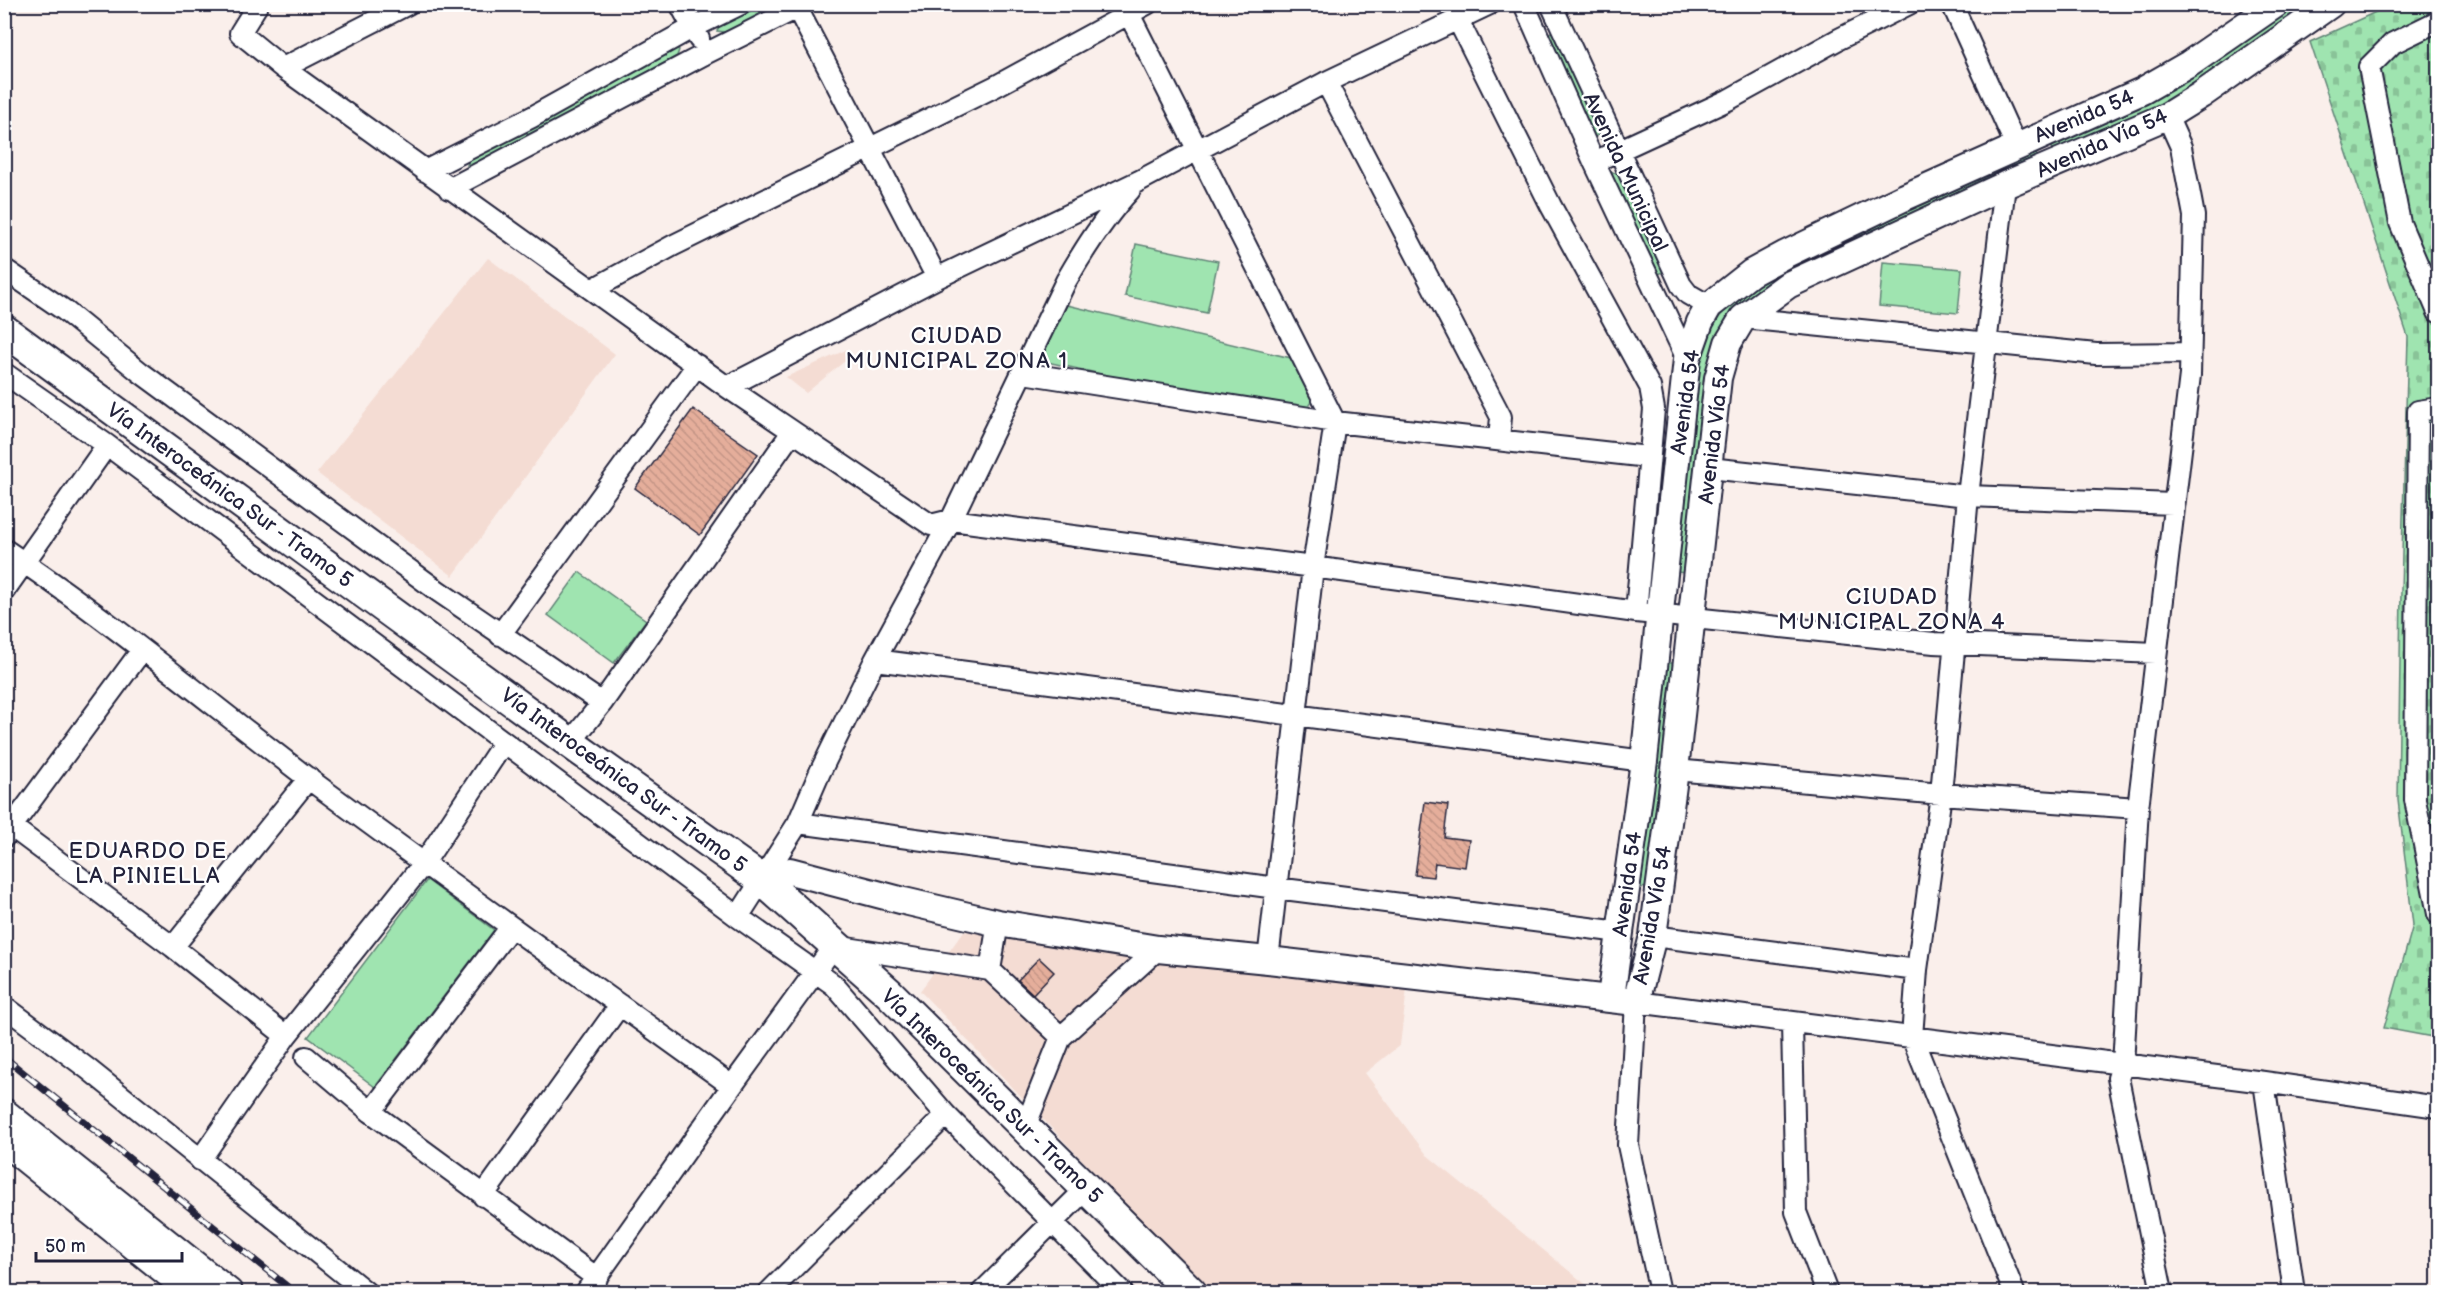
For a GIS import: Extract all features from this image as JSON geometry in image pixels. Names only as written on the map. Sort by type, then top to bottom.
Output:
[{"type":"highway","name":"Vía Interoceánica Sur - Tramo 5","points":[[4,330],[570,743],[762,880],[889,993],[1191,1293]]},
{"type":"main road","name":"Avenida 54","points":[[1624,1000],[1620,932],[1644,761],[1648,613],[1687,359],[1700,322],[1709,306],[1751,273],[1786,254],[2016,146],[2142,91],[2167,77],[2276,4]]},
{"type":"main road","name":"Avenida Vía 54","points":[[1624,1000],[1653,936],[1675,770],[1714,410],[1722,360],[1731,337],[1743,318],[1788,285],[2005,185],[2167,116],[2201,96],[2331,4]]},
{"type":"main road","points":[[762,880],[790,871],[998,923],[1158,950],[1624,1000]]},
{"type":"main road","points":[[4,1112],[229,1293]]},
{"type":"main road","points":[[4,1142],[191,1293]]},
{"type":"street","points":[[258,4],[240,33],[283,68],[727,387],[931,525],[951,520],[1692,618],[1934,643],[2156,653]]},
{"type":"street","points":[[283,68],[408,4]]},
{"type":"street","points":[[680,4],[707,52]]},
{"type":"street","points":[[425,171],[532,117],[692,28],[741,4]]},
{"type":"street","points":[[593,289],[674,244],[996,86],[1126,9],[1147,4]]},
{"type":"street","points":[[727,387],[937,278],[1199,150],[1326,82],[1490,4]]},
{"type":"street","name":"Avenida Municipal","points":[[1524,4],[1594,162],[1687,359]]},
{"type":"street","points":[[1594,162],[1728,100],[1837,40],[1909,4]]},
{"type":"street","points":[[1952,4],[2016,146]]},
{"type":"street","points":[[449,189],[707,52],[801,6],[868,150],[937,278]]},
{"type":"street","name":"Avenida Municipal","points":[[1553,6],[1617,150],[1681,285],[1688,294],[1709,306]]},
{"type":"street","points":[[1126,9],[1335,422],[1313,567],[1268,960]]},
{"type":"street","points":[[1458,20],[1551,206],[1650,387],[1654,409],[1648,457],[1648,613]]},
{"type":"street","points":[[2439,21],[2393,43],[2369,67],[2400,223],[2439,312]]},
{"type":"street","points":[[1326,82],[1501,417],[1499,440]]},
{"type":"street","points":[[2162,1293],[2118,1078],[2123,1065],[2138,808],[2190,375],[2194,216],[2181,147],[2167,116]]},
{"type":"street","points":[[738,917],[798,823],[820,772],[876,660],[951,520],[1066,281],[1087,244],[1138,181]]},
{"type":"street","points":[[2005,185],[1968,496],[1941,794],[1917,970],[1912,1037],[2014,1293]]},
{"type":"street","points":[[4,269],[64,310],[140,372],[438,591],[602,702]]},
{"type":"street","points":[[1743,318],[1987,341],[2096,354],[2190,353]]},
{"type":"street","points":[[501,634],[697,365]]},
{"type":"street","points":[[4,373],[107,445],[738,917],[834,985],[946,1115],[1122,1293]]},
{"type":"street","points":[[1023,374],[1335,422],[1648,457]]},
{"type":"street","points":[[2439,408],[2418,411],[2415,800],[2439,914]]},
{"type":"street","points":[[570,743],[602,702],[792,432]]},
{"type":"street","points":[[4,591],[107,445]]},
{"type":"street","points":[[1709,468],[1968,496],[2173,504]]},
{"type":"street","points":[[4,549],[142,650],[510,928],[732,1086]]},
{"type":"street","points":[[142,650],[8,832],[173,947],[286,1036]]},
{"type":"street","points":[[876,660],[1644,761]]},
{"type":"street","points":[[200,1160],[286,1036],[424,863],[504,742]]},
{"type":"street","points":[[1675,770],[1941,794],[2138,808]]},
{"type":"street","points":[[173,947],[309,778]]},
{"type":"street","points":[[798,823],[1620,932]]},
{"type":"street","points":[[990,970],[998,923]]},
{"type":"street","points":[[371,1112],[510,928]]},
{"type":"street","points":[[1653,936],[1917,970]]},
{"type":"street","points":[[306,1057],[371,1112],[483,1196],[591,1285],[834,946],[990,970],[1061,1037]]},
{"type":"street","points":[[1025,1127],[1061,1037],[1158,950]]},
{"type":"street","points":[[1660,1293],[1628,1144],[1624,1000],[2264,1082],[2439,1107]]},
{"type":"street","points":[[483,1196],[620,1005]]},
{"type":"street","points":[[4,1006],[88,1069],[366,1293]]},
{"type":"street","points":[[1792,1023],[1796,1212],[1827,1293]]},
{"type":"street","points":[[2264,1082],[2294,1293]]},
{"type":"street","points":[[769,1293],[946,1115]]},
{"type":"street","points":[[982,1293],[1087,1188]]},
{"type":"shaded area","points":[[488,258],[615,354],[453,576],[317,473]]},
{"type":"shaded area","points":[[846,350],[851,356],[806,393],[786,377]]},
{"type":"shaded area","points":[[964,931],[1187,965],[1407,989],[1400,1045],[1365,1073],[1427,1155],[1595,1292],[1209,1292],[920,991]]},
{"type":"green space","points":[[758,5],[765,5],[769,11],[725,32],[717,31],[720,23]]},
{"type":"green space","points":[[2291,5],[2312,5],[2197,87],[2151,111],[2055,154],[2049,141],[2191,74]]},
{"type":"green space","points":[[2391,5],[2438,5],[2438,1038],[2384,1028],[2413,925],[2398,800],[2408,337],[2310,42]]},
{"type":"green space","points":[[1551,32],[1555,33],[1599,129],[1600,133],[1595,137],[1592,136],[1546,36]]},
{"type":"green space","points":[[677,48],[679,50],[677,56],[537,133],[474,165],[467,165],[470,158]]},
{"type":"green space","points":[[2033,147],[2039,160],[1743,303],[1686,573],[1676,572],[1699,359],[1709,333],[1721,315],[1755,281]]},
{"type":"green space","points":[[1612,172],[1619,174],[1665,271],[1657,275],[1611,175]]},
{"type":"green space","points":[[1136,244],[1218,261],[1207,313],[1125,296]]},
{"type":"green space","points":[[1883,262],[1962,269],[1958,313],[1879,306]]},
{"type":"green space","points":[[1067,305],[1291,358],[1314,399],[1308,408],[1137,382],[1038,360]]},
{"type":"green space","points":[[579,572],[646,620],[614,663],[548,615]]},
{"type":"green space","points":[[1665,662],[1677,664],[1648,888],[1636,887]]},
{"type":"green space","points":[[427,880],[494,930],[375,1087],[308,1037]]},
{"type":"building","points":[[693,409],[758,454],[700,535],[635,488]]},
{"type":"building","points":[[1425,802],[1448,805],[1444,837],[1469,840],[1465,867],[1435,863],[1433,877],[1415,875]]},
{"type":"building","points":[[1039,958],[1054,972],[1033,994],[1018,980]]},
{"type":"railway","points":[[4,1057],[294,1292]]},
{"type":"district","name":"CIUDAD MUNICIPAL ZONA 1","points":[[957,348]]},
{"type":"district","name":"CIUDAD MUNICIPAL ZONA 4","points":[[1892,608]]},
{"type":"district","name":"EDUARDO DE LA PINIELLA","points":[[148,862]]}]
